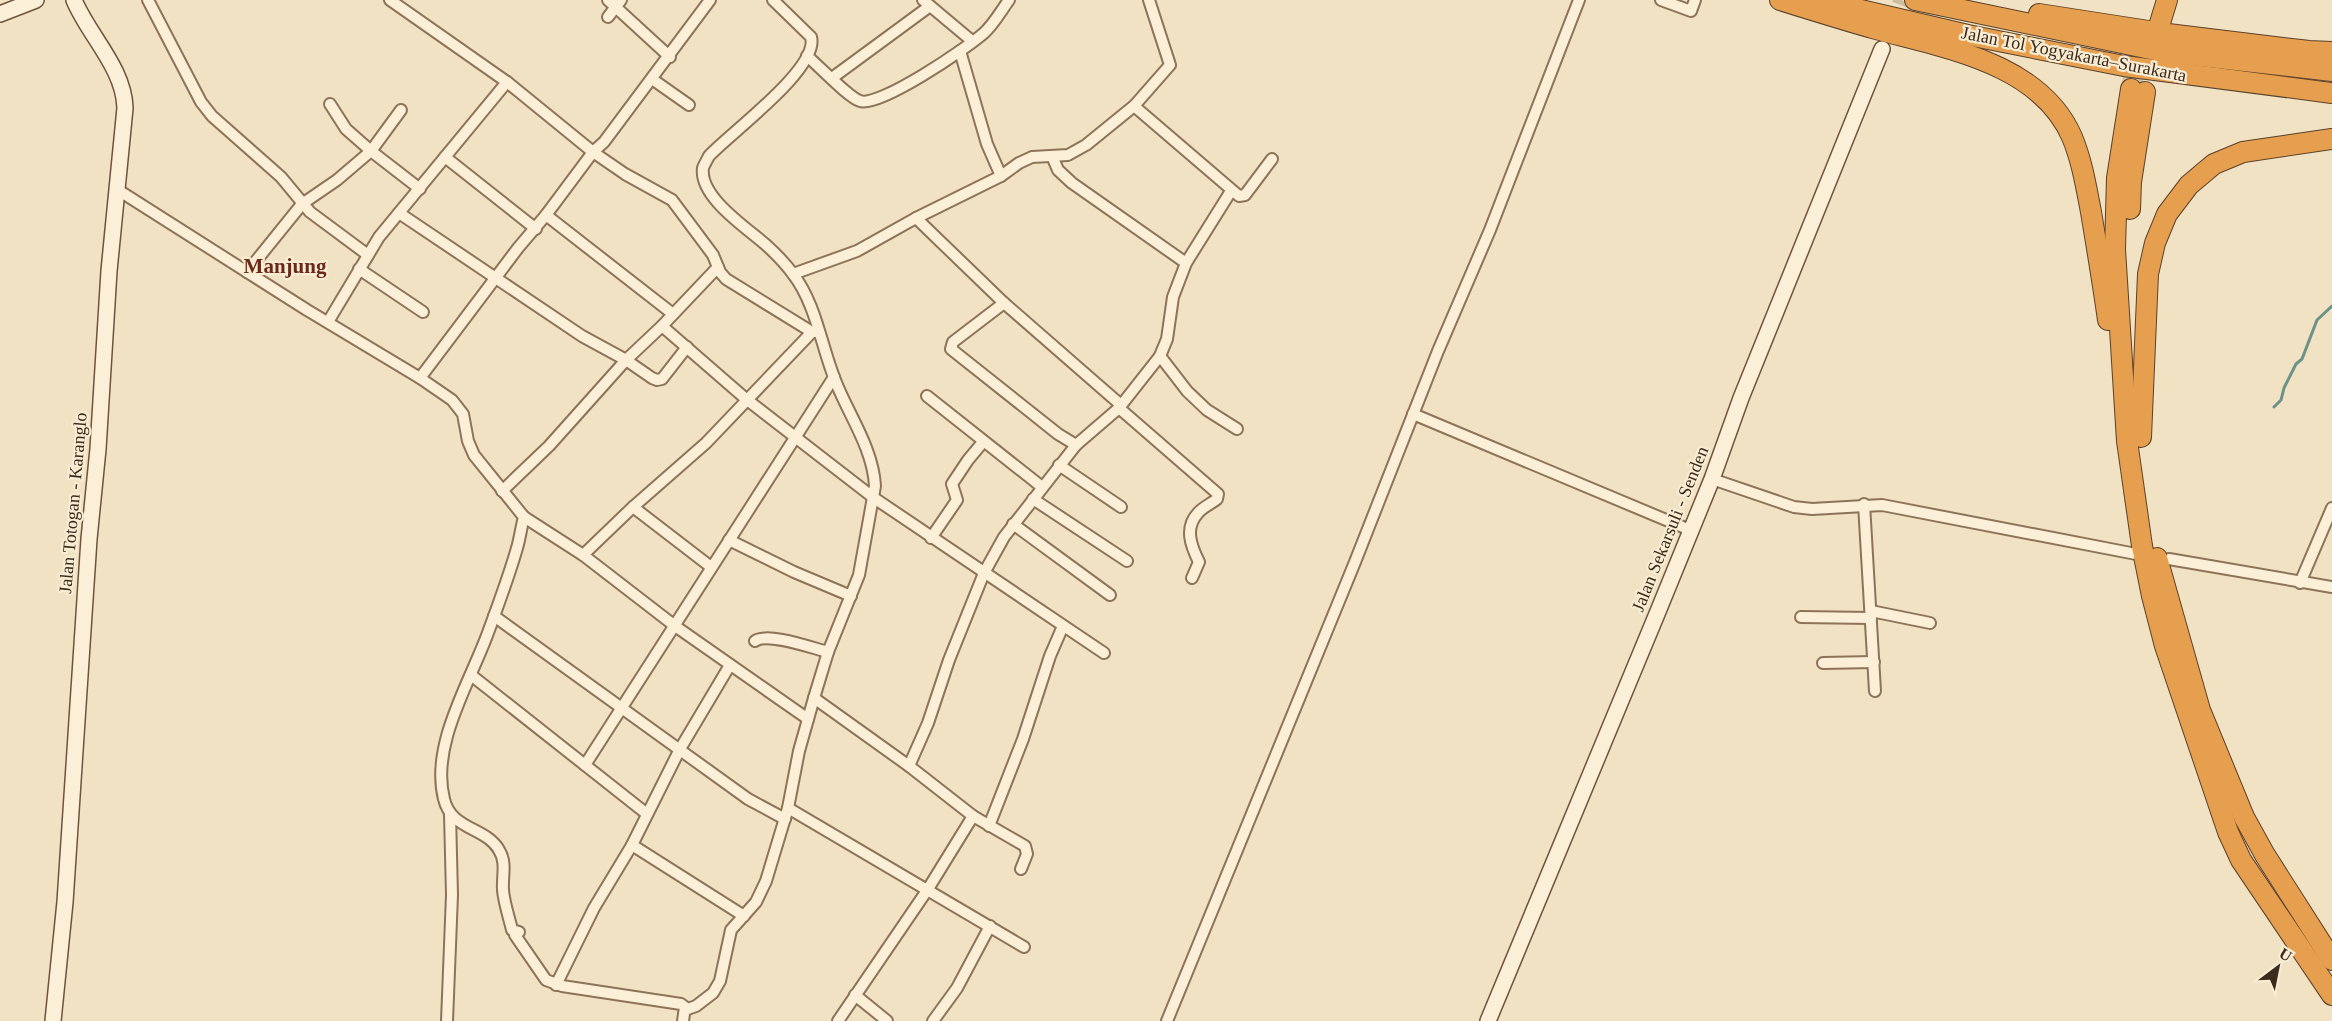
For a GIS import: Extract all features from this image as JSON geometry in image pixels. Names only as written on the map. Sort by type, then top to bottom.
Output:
[{"type":"highway","points":[[1780,0],[1836,18],[1954,50],[2010,72],[2042,95],[2058,113],[2071,136],[2082,166],[2161,577],[2200,710],[2244,817],[2265,855],[2332,960]]},
{"type":"highway","name":"Jalan Tol Yogyakarta–Surakarta","points":[[1818,0],[1968,35],[2124,66],[2332,93]]},
{"type":"highway","name":"Jalan Tol Yogyakarta–Surakarta","points":[[1915,0],[2165,52],[2332,71]]},
{"type":"highway","points":[[1944,0],[2169,34],[2332,52]]},
{"type":"highway","points":[[2153,0],[2153,21],[2167,0]]},
{"type":"highway","points":[[2138,91],[2131,183],[2129,251],[2134,439],[2142,546],[2151,596],[2165,646],[2228,832],[2241,860],[2332,995]]},
{"type":"highway","points":[[2134,439],[2148,274],[2155,243],[2167,214],[2189,184],[2214,164],[2243,152],[2332,139]]},
{"type":"street","points":[[0,14],[36,0]]},
{"type":"street","name":"Jalan Totogan - Karanglo","points":[[53,1021],[66,902],[89,539],[125,108],[124,94],[114,71],[74,0]]},
{"type":"street","points":[[148,0],[201,102],[212,116],[281,177],[302,204],[326,225],[368,255]]},
{"type":"street","points":[[420,378],[522,243],[536,229],[593,152],[604,142],[670,57],[710,0]]},
{"type":"street","points":[[450,814],[494,843],[501,852],[504,870],[503,890],[512,930],[519,932],[515,935],[541,974],[550,983],[681,1004],[684,1016],[713,993],[720,981],[729,936],[735,924],[756,902],[766,881],[786,813],[814,698],[828,652],[859,575],[875,486],[871,462],[815,332],[809,305],[793,274],[765,244],[718,203],[706,184],[703,168],[709,156],[775,97],[807,56],[812,44],[811,37],[773,0]]},
{"type":"street","points":[[807,56],[857,100],[868,102],[922,75],[960,51],[989,28],[1009,0]]},
{"type":"street","points":[[793,274],[857,251],[1032,157],[1068,155],[1086,145],[1134,106],[1170,65],[1149,0]]},
{"type":"street","points":[[1167,1021],[1490,230],[1579,0]]},
{"type":"street","points":[[1661,0],[1691,11],[1695,0]]},
{"type":"street","points":[[394,1],[507,82],[593,152],[636,182],[672,200],[713,255],[723,276],[732,284],[815,332]]},
{"type":"street","points":[[832,78],[926,3],[972,41]]},
{"type":"street","points":[[613,6],[670,57]]},
{"type":"street","name":"Jalan Sekarsuli - Senden","points":[[1488,1021],[1712,479],[1741,398],[1882,49]]},
{"type":"street","points":[[960,51],[987,144],[1000,176]]},
{"type":"street","points":[[652,79],[689,105]]},
{"type":"street","points":[[328,322],[368,255],[399,213],[507,82]]},
{"type":"street","points":[[330,104],[346,129],[420,189]]},
{"type":"street","points":[[1134,106],[1239,196],[1245,195],[1272,159]]},
{"type":"street","points":[[247,272],[302,204],[337,180],[371,151],[401,110]]},
{"type":"street","points":[[1052,156],[1058,170],[1072,183],[1186,263]]},
{"type":"street","points":[[445,157],[536,229]]},
{"type":"street","points":[[118,190],[452,400],[461,409],[471,448],[524,517],[583,555],[675,626],[808,719]]},
{"type":"street","points":[[909,766],[928,723],[949,660],[984,573],[1013,524],[1059,465],[1076,446],[1120,406],[1160,356],[1167,339],[1173,297],[1186,263],[1231,191]]},
{"type":"street","points":[[399,213],[496,280],[652,378],[659,380],[687,347]]},
{"type":"street","points":[[546,215],[673,314]]},
{"type":"street","points":[[916,218],[1004,303],[1218,494],[1217,499],[1198,513],[1192,521],[1190,543],[1199,562],[1192,578]]},
{"type":"street","points":[[502,491],[549,446],[626,360],[718,267]]},
{"type":"street","points":[[359,269],[423,312]]},
{"type":"street","points":[[1004,303],[953,342],[951,349],[1076,446]]},
{"type":"street","points":[[662,326],[746,399],[873,498],[1104,653]]},
{"type":"street","points":[[583,555],[633,507],[706,443],[746,399],[815,332]]},
{"type":"street","points":[[1160,356],[1177,375],[1187,391],[1207,410],[1237,429]]},
{"type":"street","points":[[585,765],[834,377]]},
{"type":"street","points":[[927,396],[1042,487]]},
{"type":"street","points":[[1413,414],[1690,530]]},
{"type":"street","points":[[931,538],[957,501],[952,484],[968,460],[984,442]]},
{"type":"street","points":[[1059,465],[1121,507]]},
{"type":"street","points":[[1712,479],[1794,507],[1812,509],[1864,504],[1882,505],[2136,554]]},
{"type":"street","points":[[1033,499],[1127,561]]},
{"type":"street","points":[[1864,504],[1875,691]]},
{"type":"street","points":[[633,507],[711,567]]},
{"type":"street","points":[[2300,583],[2332,508]]},
{"type":"street","points":[[447,1021],[452,895],[450,814],[442,790],[442,757],[453,721],[494,616],[518,546],[524,517]]},
{"type":"street","points":[[1013,524],[1110,595]]},
{"type":"street","points":[[729,540],[800,575],[851,596]]},
{"type":"street","points":[[2169,559],[2332,587]]},
{"type":"street","points":[[1801,617],[1871,614],[1930,623]]},
{"type":"street","points":[[494,616],[748,799],[786,813],[928,889],[1024,947]]},
{"type":"street","points":[[989,826],[1063,626]]},
{"type":"street","points":[[755,641],[759,638],[772,639],[828,652]]},
{"type":"street","points":[[1822,663],[1874,662]]},
{"type":"street","points":[[556,985],[594,908],[632,845],[680,749],[730,665]]},
{"type":"street","points":[[471,675],[647,814]]},
{"type":"street","points":[[814,698],[909,766],[973,816],[1026,848],[1027,856],[1021,869]]},
{"type":"street","points":[[838,1021],[928,889],[973,816]]},
{"type":"street","points":[[632,845],[744,916]]},
{"type":"street","points":[[933,1021],[962,979],[990,926]]},
{"type":"street","points":[[855,995],[887,1021]]},
{"type":"waterway","points":[[2274,407],[2281,400],[2284,388],[2296,364],[2302,359],[2317,320],[2332,306]]},
{"type":"tunnel","points":[[1891,26],[1901,0]]},
{"type":"tunnel","points":[[2131,89],[2146,20]]},
{"type":"district","name":"Manjung","points":[[285,266]]}]
